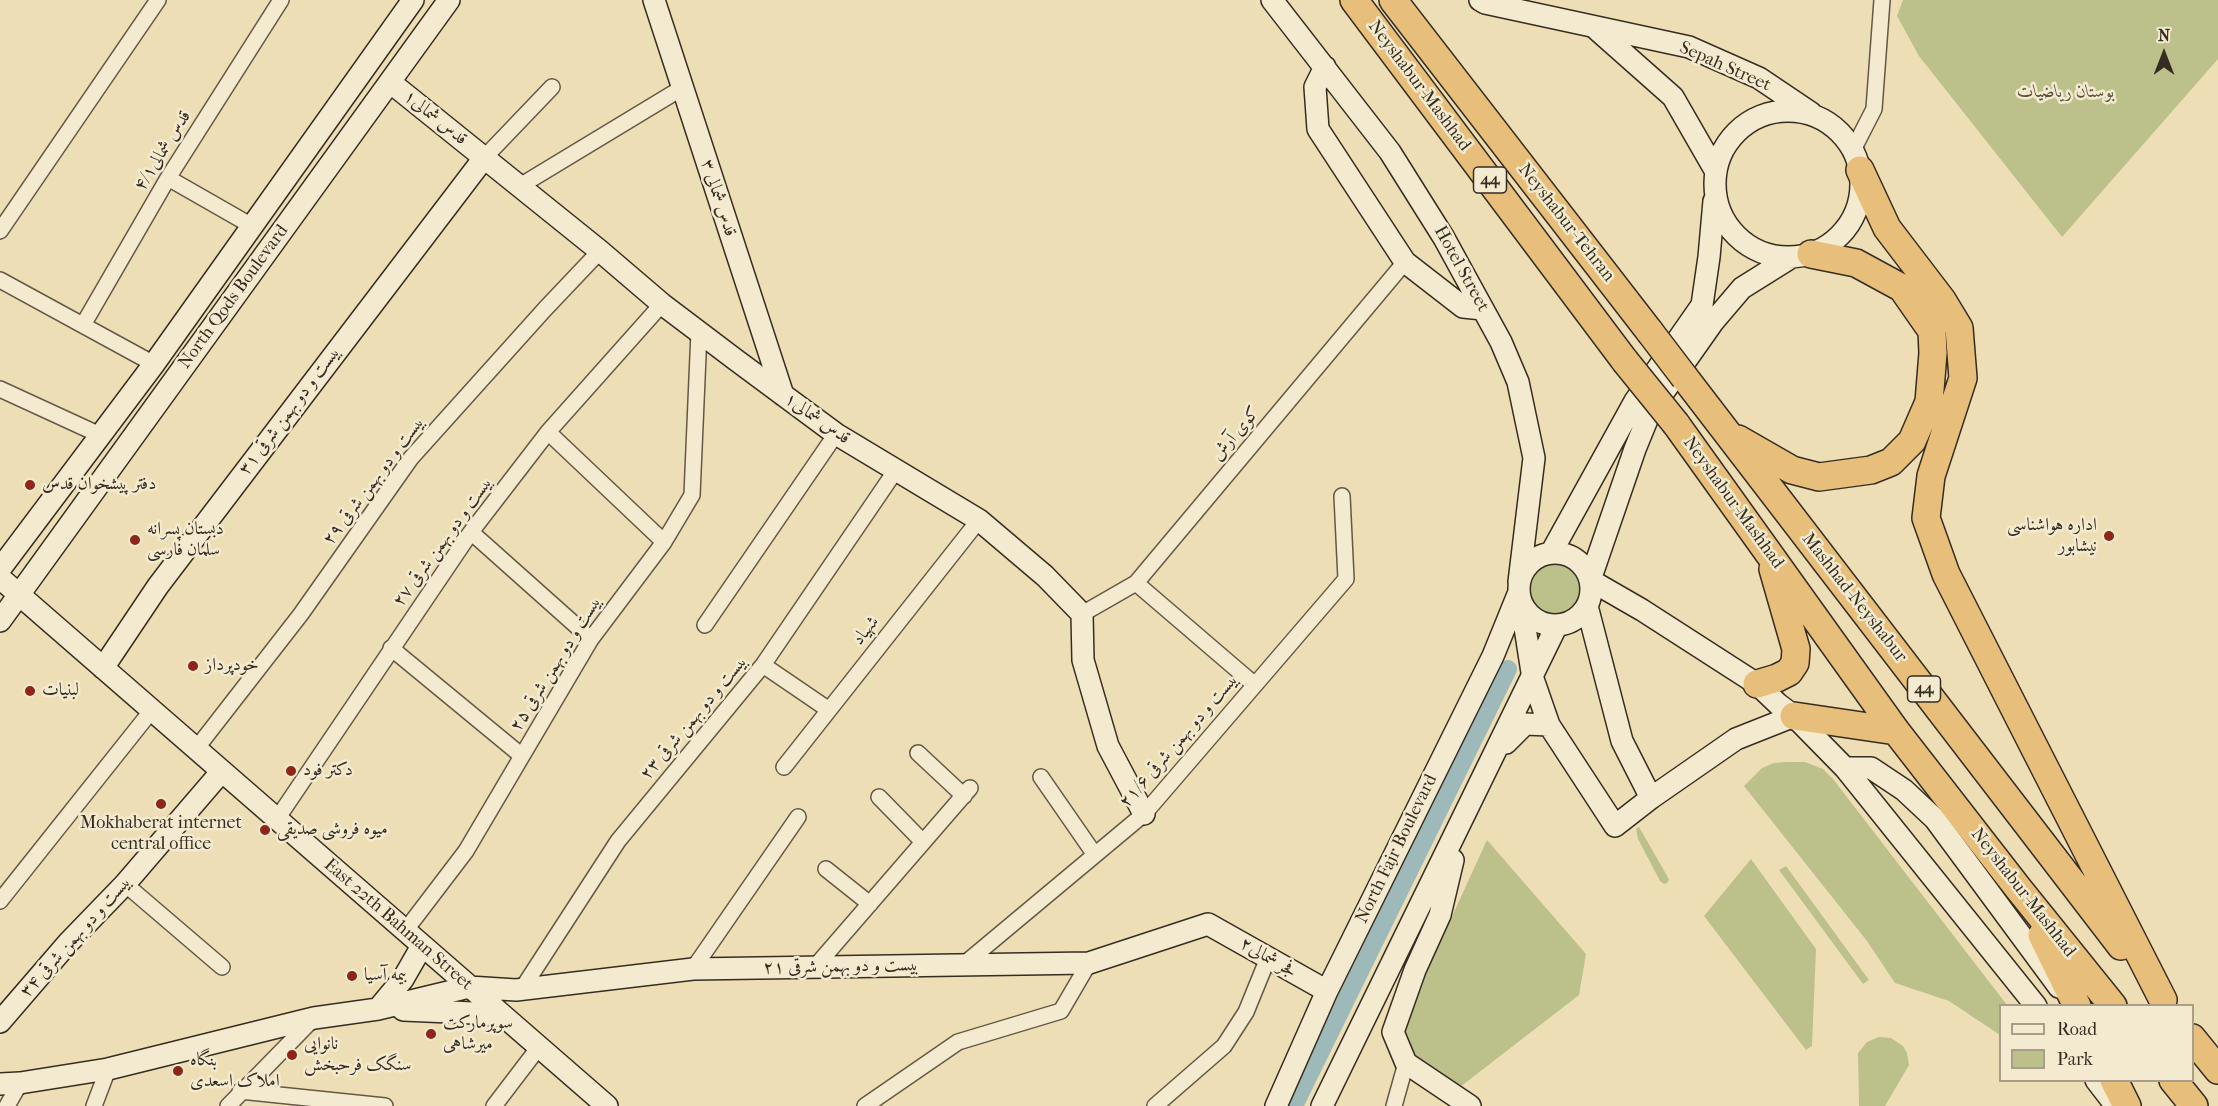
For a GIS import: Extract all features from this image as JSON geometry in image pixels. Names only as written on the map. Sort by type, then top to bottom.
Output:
[{"type":"highway","name":"Neyshabur-Mashhad","points":[[1354,0],[1625,361],[1677,424],[1896,731],[2018,888],[2112,1004]]},
{"type":"highway","name":"Neyshabur-Tehran","points":[[1393,0],[1650,332]]},
{"type":"highway","points":[[1856,160],[1887,228],[1942,300],[1959,328],[1963,378],[1931,476],[1926,518],[1946,574],[2165,1003]]},
{"type":"highway","points":[[1727,432],[1792,470],[1819,477],[1871,470],[1891,462],[1912,441],[1929,402],[1934,353],[1932,331],[1902,288],[1856,263],[1801,256]]},
{"type":"highway","name":"Mashhad-Neyshabur","points":[[1650,332],[2165,1003]]},
{"type":"highway","points":[[1757,684],[1789,672],[1795,663],[1796,649],[1768,551]]},
{"type":"highway","points":[[1794,716],[1896,731]]},
{"type":"highway","points":[[2018,888],[2075,1004]]},
{"type":"highway","points":[[2194,1039],[2218,1070]]},
{"type":"highway","points":[[2115,1082],[2127,1106]]},
{"type":"highway","points":[[2175,1082],[2194,1106]]},
{"type":"street","points":[[0,231],[159,0]]},
{"type":"street","name":"قدس شمالی۴/۱","points":[[82,325],[168,178],[281,0]]},
{"type":"street","name":"North Qods Boulevard","points":[[0,569],[154,364],[413,0]]},
{"type":"street","name":"North Qods Boulevard","points":[[0,621],[449,0]]},
{"type":"street","name":"قدس شمالی ۳","points":[[654,0],[783,395]]},
{"type":"street","name":"Hotel Street","points":[[1272,0],[1390,152],[1444,238],[1501,342],[1518,382],[1534,458],[1520,592]]},
{"type":"street","name":"Sepah Street","points":[[1480,0],[1485,3],[1689,47],[1760,78],[1815,116]]},
{"type":"street","points":[[1856,160],[1874,109],[1882,0]]},
{"type":"street","name":"Sepah Street","points":[[1593,26],[1673,97],[1715,180]]},
{"type":"street","points":[[1325,67],[1315,87],[1318,129],[1405,262],[1463,307],[1483,309]]},
{"type":"street","name":"قدس شمالی۱","points":[[390,82],[600,250],[662,304],[783,395],[836,434],[979,520],[1045,576],[1082,614]]},
{"type":"street","points":[[484,158],[552,87]]},
{"type":"street","points":[[520,186],[682,88]]},
{"type":"street","points":[[1520,592],[1526,611],[1534,619],[1545,624],[1557,626],[1569,623],[1580,616],[1590,598],[1590,580],[1635,449],[1651,410],[1713,322],[1742,288],[1801,256],[1830,244],[1845,230],[1856,212],[1861,191],[1856,160],[1837,130],[1815,116],[1794,111],[1773,112],[1753,120],[1735,133],[1723,150],[1715,180],[1709,257],[1702,305],[1635,400],[1551,553]]},
{"type":"street","name":"بیست و دو بهمن شرقی ۳۱","points":[[103,668],[158,586],[484,158]]},
{"type":"street","points":[[168,178],[252,226]]},
{"type":"street","points":[[1715,180],[1722,217],[1739,239],[1763,253],[1801,256]]},
{"type":"street","points":[[270,201],[292,217]]},
{"type":"street","name":"بیست و دو بهمن شرقی ۲۹","points":[[196,748],[301,614],[411,458],[600,250]]},
{"type":"street","name":"کوی آرش","points":[[1082,614],[1136,583],[1405,262]]},
{"type":"street","points":[[0,280],[154,364]]},
{"type":"street","name":"بیست و دو بهمن شرقی ۲۷","points":[[277,819],[471,532],[548,432],[662,304]]},
{"type":"street","name":"بیست و دو بهمن شرقی ۲۵","points":[[405,931],[466,851],[591,639],[664,542],[692,495],[699,332]]},
{"type":"street","points":[[0,389],[100,435]]},
{"type":"street","points":[[548,432],[664,542]]},
{"type":"street","points":[[705,625],[836,434]]},
{"type":"street","name":"بیست و دو بهمن شرقی ۲۳","points":[[522,989],[618,841],[763,665],[896,470]]},
{"type":"street","name":"بیست و دو بهمن شرقی ۲۱/۶","points":[[962,966],[1144,814],[1346,579],[1342,496]]},
{"type":"street","name":"شهیاد","points":[[784,767],[979,520]]},
{"type":"street","points":[[471,532],[591,639]]},
{"type":"street","points":[[1794,716],[1736,739],[1615,826],[1549,725],[1533,679],[1520,592],[1523,572],[1539,556],[1551,553],[1561,553],[1580,562],[1590,580],[1642,610],[1757,684],[1794,716],[1845,768],[2035,1004]]},
{"type":"street","name":"East 22th Bahman Street","points":[[0,578],[607,1106]]},
{"type":"street","points":[[1136,583],[1255,685]]},
{"type":"street","name":"North Fajr Boulevard","points":[[1276,1106],[1327,991],[1493,656],[1520,592]]},
{"type":"street","points":[[1587,606],[1622,741],[1651,798]]},
{"type":"street","points":[[1082,614],[1083,660],[1108,746],[1144,814]]},
{"type":"street","points":[[1322,1106],[1557,626]]},
{"type":"street","points":[[392,648],[522,756]]},
{"type":"street","points":[[763,665],[829,710]]},
{"type":"street","points":[[0,901],[152,710]]},
{"type":"street","points":[[1494,754],[1525,724],[1549,725]]},
{"type":"street","points":[[815,967],[967,792],[918,753]]},
{"type":"street","points":[[1845,768],[1871,768],[1904,790],[1935,819],[2074,1004]]},
{"type":"street","name":"بیست و دو بهمن شرقی ۳۴","points":[[0,1022],[68,943],[125,884],[222,771]]},
{"type":"street","points":[[1041,777],[1095,855]]},
{"type":"street","points":[[879,797],[923,842]]},
{"type":"street","points":[[693,969],[798,817]]},
{"type":"street","points":[[1462,822],[1440,915],[1415,970],[1393,1032],[1406,1063],[1470,1106]]},
{"type":"street","points":[[826,869],[870,904]]},
{"type":"street","points":[[125,884],[222,967]]},
{"type":"street","name":"فجر شمالی۲","points":[[1208,924],[1327,991]]},
{"type":"street","name":"بیست و دو بهمن شرقی ۲۱","points":[[378,1009],[469,987],[522,989],[693,969],[1089,963],[1208,924]]},
{"type":"street","points":[[378,1009],[403,979],[422,946]]},
{"type":"street","points":[[1155,1106],[1224,1046],[1246,1012],[1268,958]]},
{"type":"street","points":[[865,1106],[958,1042],[1061,1011],[1089,963]]},
{"type":"street","points":[[7,1106],[10,1083],[108,1069],[314,1018],[378,1009],[474,1012],[504,1017]]},
{"type":"street","points":[[228,1106],[240,1091],[314,1018]]},
{"type":"street","points":[[494,1106],[538,1047]]},
{"type":"street","points":[[1394,1106],[1406,1063]]},
{"type":"street","points":[[94,1106],[108,1069]]},
{"type":"street","points":[[2098,1082],[2116,1106]]},
{"type":"street","points":[[240,1091],[385,1106]]},
{"type":"green space","name":"بوستان ریاضیات","points":[[1903,0],[2218,0],[2218,59],[2062,237],[1919,56],[1897,16]]},
{"type":"green space","points":[[1550,562],[1560,562],[1574,569],[1581,588],[1574,607],[1560,614],[1550,614],[1540,610],[1533,603],[1529,593],[1529,583],[1533,573],[1540,566]]},
{"type":"green space","points":[[1805,762],[1823,769],[1833,779],[2006,1004],[1999,1004],[1999,1034],[1949,1001],[1895,983],[1867,941],[1744,786],[1762,768],[1774,763]]},
{"type":"green space","points":[[1639,827],[1669,880],[1667,883],[1660,881],[1638,839],[1636,829]]},
{"type":"green space","points":[[1487,840],[1586,954],[1579,995],[1460,1087],[1408,1050],[1400,1030]]},
{"type":"green space","points":[[1751,859],[1816,949],[1812,1046],[1806,1050],[1704,916]]},
{"type":"green space","points":[[1786,866],[1869,980],[1863,984],[1779,870]]},
{"type":"green space","points":[[1879,1037],[1891,1038],[1903,1046],[1909,1065],[1885,1106],[1859,1106],[1858,1053],[1867,1042]]},
{"type":"waterway","points":[[1294,1106],[1508,669]]},
{"type":"place","name":"دفتر پیشخوان قدس","points":[[30,485]]},
{"type":"place","name":"اداره هواشناسی نیشابور","points":[[2109,536]]},
{"type":"place","name":"دبستان پسرانه سلمان فارسی","points":[[135,540]]},
{"type":"place","name":"خودپرداز","points":[[193,666]]},
{"type":"place","name":"لبنیات","points":[[30,691]]},
{"type":"place","name":"دکتر فود","points":[[291,771]]},
{"type":"place","name":"Mokhaberat internet central office","points":[[161,804]]},
{"type":"place","name":"میوه فروشی صدیقی","points":[[265,830]]},
{"type":"place","name":"بیمه آسیا","points":[[352,976]]},
{"type":"place","name":"سوپرمارکت میرشاهی","points":[[431,1034]]},
{"type":"place","name":"نانوایی سنگک فرحبخش","points":[[292,1055]]},
{"type":"place","name":"بنگاه املاک اسعدی","points":[[178,1071]]}]
